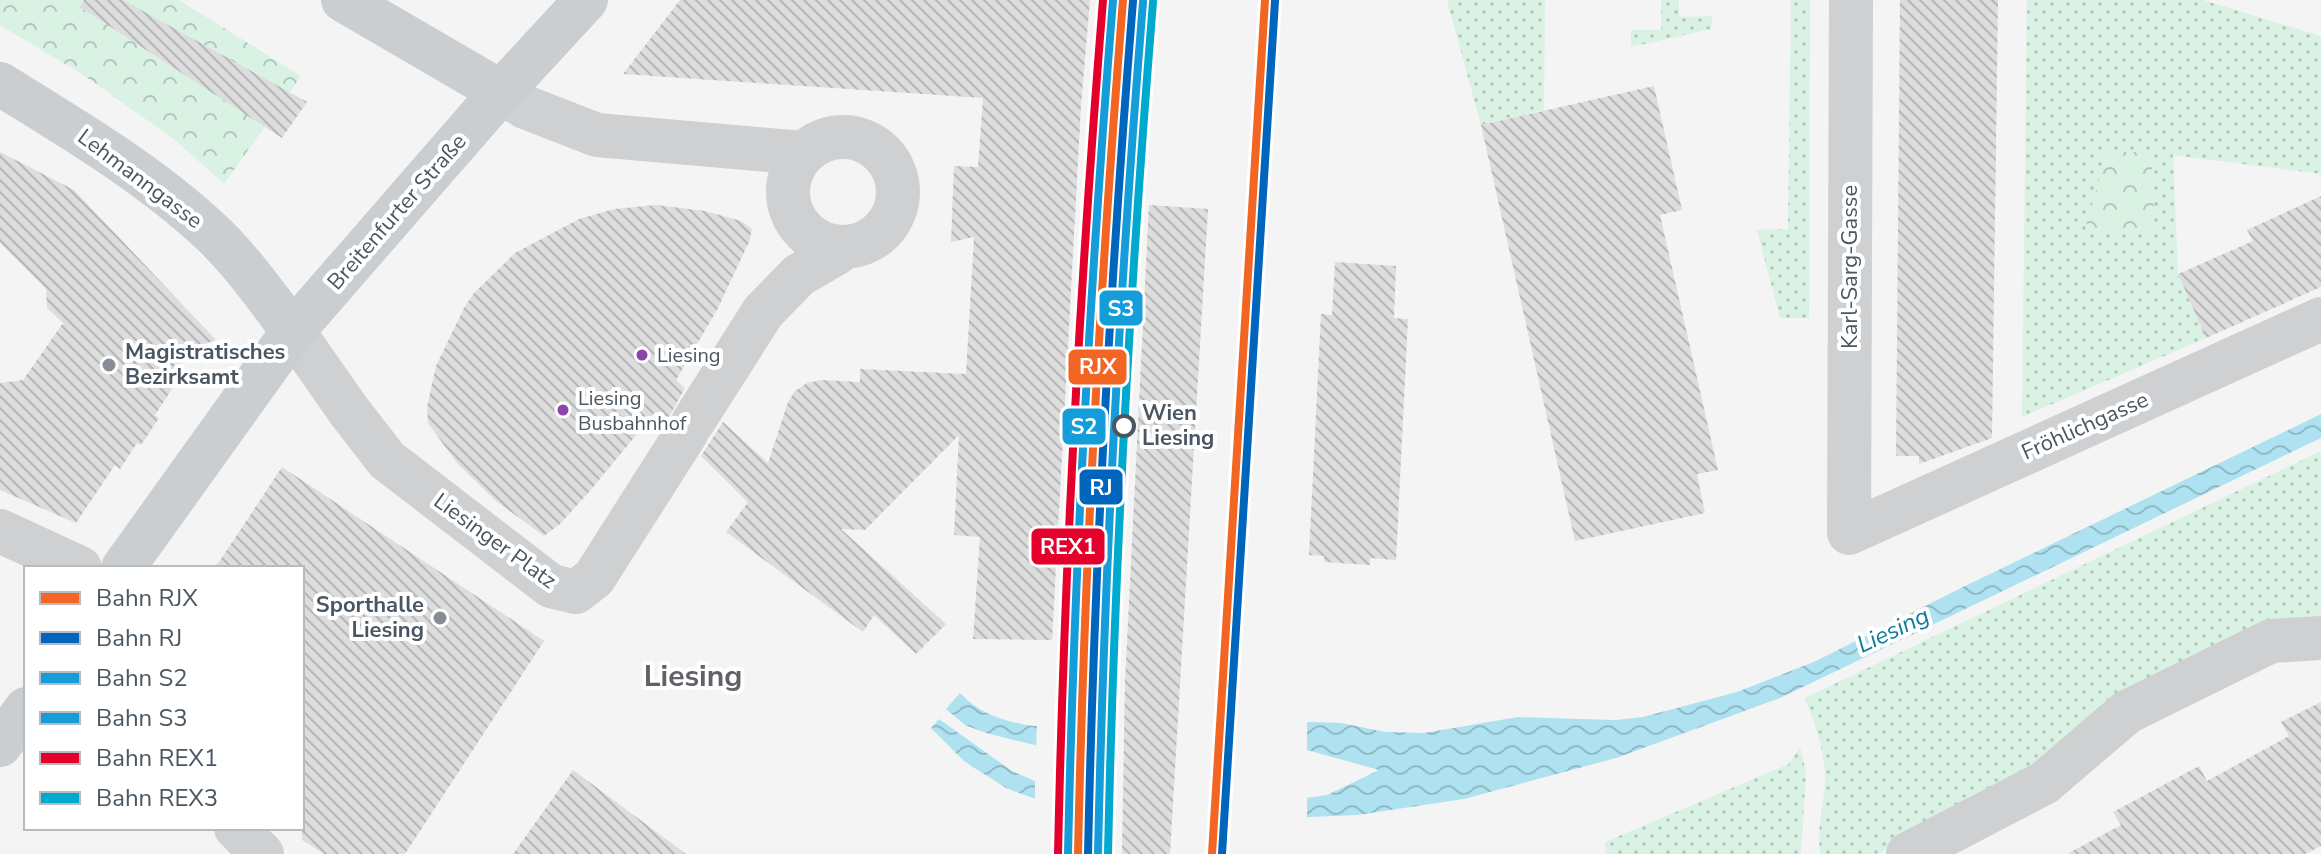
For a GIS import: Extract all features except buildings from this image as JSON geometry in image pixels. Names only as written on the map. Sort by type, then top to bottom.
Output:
[{"type":"main road","points":[[343,0],[501,92]]},
{"type":"main road","name":"Breitenfurter Straße","points":[[124,566],[293,331],[501,92],[586,0]]},
{"type":"main road","name":"Lehmanngasse","points":[[0,84],[86,137],[180,205],[244,267],[293,331]]},
{"type":"main road","points":[[0,745],[24,712]]},
{"type":"street","name":"Karl-Sarg-Gasse","points":[[1849,533],[1851,0]]},
{"type":"street","points":[[501,92],[525,107],[597,135],[803,153]]},
{"type":"street","name":"Liesinger Platz","points":[[293,331],[387,460],[551,586],[576,592],[594,578],[763,312],[799,275],[837,253]]},
{"type":"street","name":"Fröhlichgasse","points":[[1849,533],[2321,319]]},
{"type":"street","points":[[0,531],[76,566]]},
{"type":"street","points":[[1908,854],[2044,783],[2127,712],[2271,641],[2321,638]]},
{"type":"street","points":[[238,830],[262,854]]},
{"type":"green space","points":[[0,0],[179,0],[301,76],[224,184],[175,140],[82,74],[0,25]]},
{"type":"green space","points":[[1447,0],[1545,0],[1544,110],[1481,125]]},
{"type":"green space","points":[[1661,0],[1679,0],[1679,17],[1712,16],[1711,29],[1631,47],[1631,30],[1661,30]]},
{"type":"green space","points":[[1791,0],[1810,0],[1809,318],[1780,318],[1757,230],[1788,229]]},
{"type":"green space","points":[[2027,0],[2203,0],[2321,36],[2321,174],[2173,155],[2178,274],[2206,338],[2022,417]]},
{"type":"green space","points":[[2107,152],[2151,152],[2155,235],[2085,229]]},
{"type":"green space","points":[[2321,451],[2321,618],[1878,854],[1820,854],[1825,772],[1820,743],[1805,698]]},
{"type":"green space","points":[[1800,747],[1806,773],[1801,854],[1606,854],[1605,842],[1789,764]]},
{"type":"water","points":[[2321,414],[2321,438],[1780,698],[1616,758],[1464,799],[1357,815],[1173,823],[1092,814],[1006,788],[964,761],[931,728],[939,719],[1012,771],[1048,787],[1095,799],[1306,798],[1327,795],[1379,770],[1307,750],[1051,749],[965,725],[946,709],[960,693],[976,707],[994,716],[1033,726],[1314,722],[1341,723],[1386,732],[1424,733],[1518,717],[1616,720],[1643,717],[1737,692],[1816,661]]},
{"type":"pier","points":[[1307,718],[1307,754],[1051,753],[1036,750],[1037,722]]},
{"type":"pier","points":[[1035,777],[1096,795],[1122,797],[1307,794],[1307,822],[1173,827],[1091,818],[1035,803]]},
{"type":"rail line","name":"REX1","points":[[1058,854],[1074,426],[1103,0]]},
{"type":"rail line","name":"S2","points":[[1068,854],[1084,427],[1113,0]]},
{"type":"rail line","name":"RJX","points":[[1078,854],[1094,427],[1123,0]]},
{"type":"rail line","name":"RJX","points":[[1212,854],[1265,0]]},
{"type":"rail line","name":"RJ","points":[[1088,854],[1104,427],[1133,1]]},
{"type":"rail line","name":"RJ","points":[[1222,854],[1275,1]]},
{"type":"rail line","name":"S3","points":[[1098,854],[1114,427],[1143,2]]},
{"type":"rail line","name":"REX3","points":[[1108,854],[1124,428],[1153,2]]},
{"type":"place","name":"Liesing","points":[[642,355]]},
{"type":"place","name":"Magistratisches Bezirksamt","points":[[109,365]]},
{"type":"place","name":"Liesing Busbahnhof","points":[[563,410]]},
{"type":"place","name":"Wien Liesing","points":[[1124,426]]},
{"type":"place","name":"Sporthalle Liesing","points":[[440,618]]},
{"type":"district","name":"Liesing","points":[[693,676]]}]
